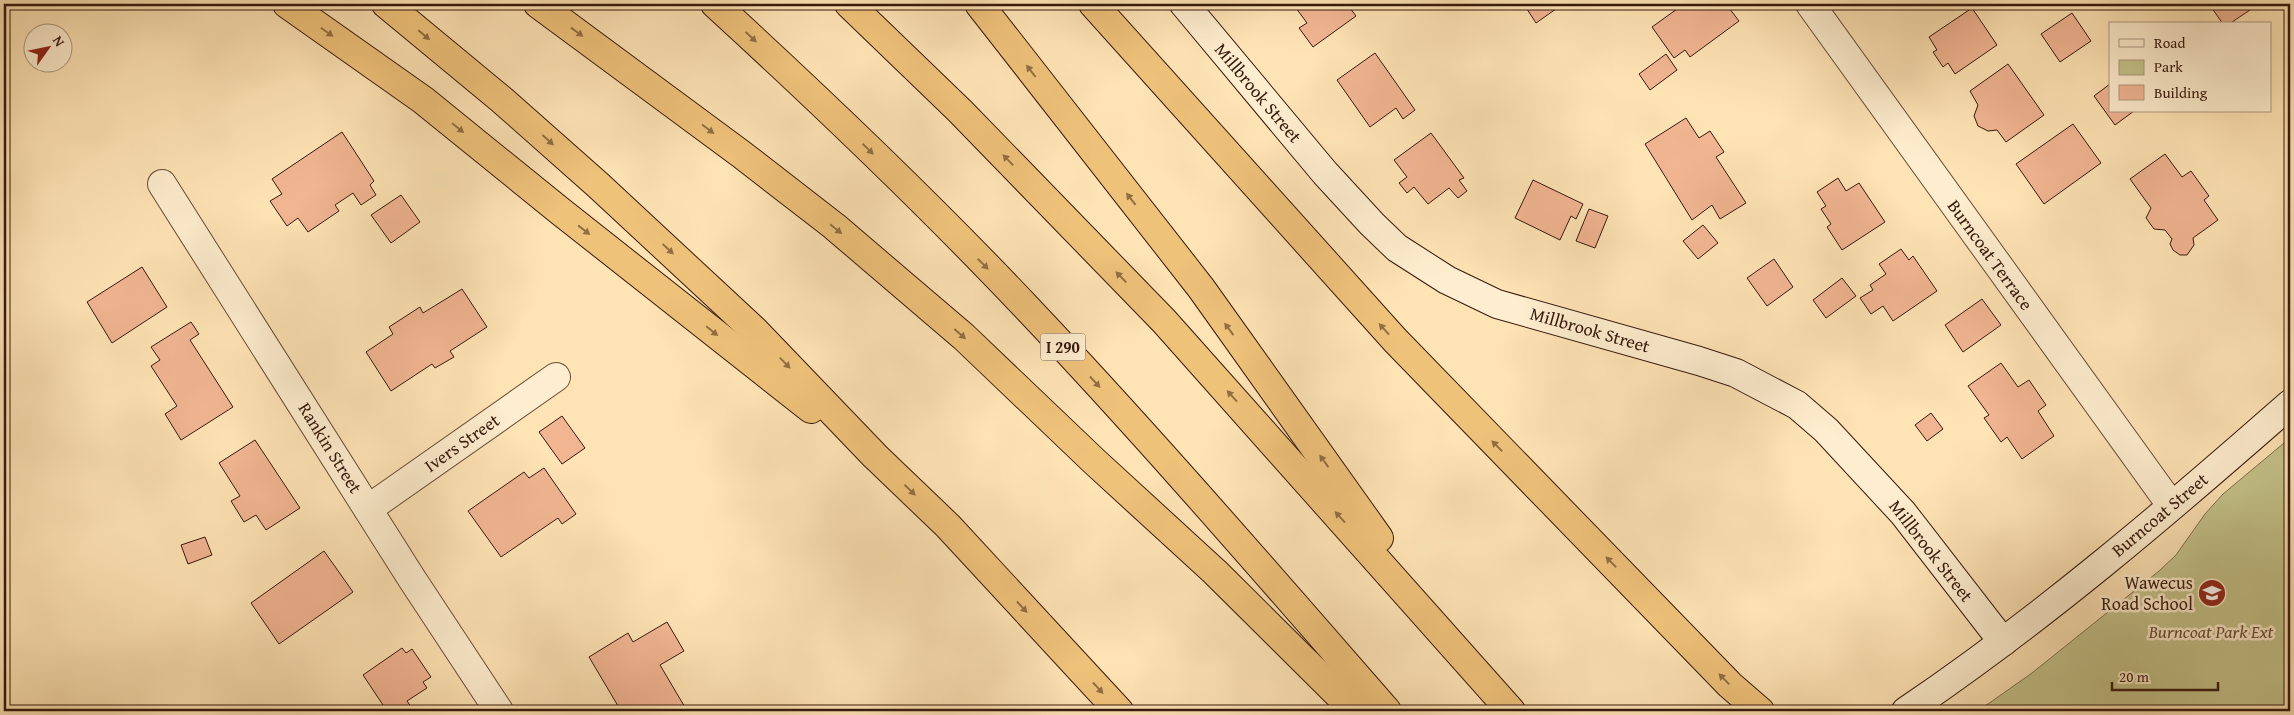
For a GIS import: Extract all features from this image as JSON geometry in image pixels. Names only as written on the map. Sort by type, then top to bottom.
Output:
[{"type":"highway","points":[[287,4],[423,100],[776,382],[875,456]]},
{"type":"highway","points":[[386,4],[502,100],[754,330],[875,456],[948,526],[1119,711]]},
{"type":"highway","points":[[538,4],[749,160],[863,250],[964,337],[1095,462],[1215,572],[1355,711]]},
{"type":"highway","name":"I 290","points":[[715,4],[888,168],[1027,307],[1388,711]]},
{"type":"highway","points":[[848,4],[967,118],[1164,321],[1511,711]]},
{"type":"highway","points":[[978,4],[1201,288],[1464,657]]},
{"type":"highway","points":[[1093,4],[1395,340],[1730,685],[1760,711]]},
{"type":"main road","name":"Millbrook Street","points":[[1184,4],[1325,173],[1397,248],[1447,280],[1497,304],[1699,360],[1736,373],[1796,405],[1826,430],[1903,513],[2003,642]]},
{"type":"main road","name":"Burncoat Terrace","points":[[1810,4],[2171,505]]},
{"type":"main road","name":"Rankin Street","points":[[162,184],[368,509],[500,711]]},
{"type":"main road","name":"Ivers Street","points":[[368,509],[556,377]]},
{"type":"main road","name":"Burncoat Street","points":[[1906,711],[2003,642],[2093,572],[2171,505],[2231,457],[2290,404]]},
{"type":"green space","name":"Burncoat Park Ext","points":[[2290,438],[2290,711],[1978,711],[2032,673],[2159,571],[2176,555],[2205,514],[2223,494]]},
{"type":"building","points":[[1293,4],[1347,4],[1356,16],[1313,47],[1299,28],[1307,23]]},
{"type":"building","points":[[1529,4],[1563,4],[1536,23],[1525,6]]},
{"type":"building","points":[[1684,4],[1726,4],[1739,21],[1690,57],[1685,50],[1674,58],[1652,27]]},
{"type":"building","points":[[2209,4],[2259,4],[2232,22],[2222,22]]},
{"type":"building","points":[[1972,8],[1997,45],[1955,74],[1948,63],[1943,67],[1933,52],[1937,50],[1929,37]]},
{"type":"building","points":[[2072,13],[2091,41],[2060,62],[2041,34]]},
{"type":"building","points":[[1375,53],[1415,110],[1403,119],[1396,108],[1370,127],[1337,80]]},
{"type":"building","points":[[1666,54],[1677,70],[1650,90],[1639,74]]},
{"type":"building","points":[[2008,64],[2044,115],[2006,142],[1997,130],[1988,131],[1978,126],[1974,116],[1978,105],[1970,91]]},
{"type":"building","points":[[2109,85],[2109,112],[2133,112],[2115,125],[2094,96]]},
{"type":"building","points":[[1686,118],[1699,138],[1710,131],[1724,152],[1716,157],[1746,203],[1720,219],[1712,205],[1692,220],[1645,144]]},
{"type":"building","points":[[2073,124],[2101,163],[2044,204],[2016,164]]},
{"type":"building","points":[[342,132],[374,181],[370,185],[376,195],[361,205],[353,193],[335,205],[339,211],[308,232],[298,218],[287,226],[270,201],[282,194],[272,179]]},
{"type":"building","points":[[1431,133],[1464,178],[1459,180],[1467,191],[1458,198],[1449,188],[1428,204],[1414,187],[1407,193],[1399,183],[1407,177],[1394,160]]},
{"type":"building","points":[[2165,154],[2182,177],[2191,171],[2209,196],[2204,200],[2218,220],[2193,238],[2194,245],[2187,255],[2180,255],[2173,250],[2170,244],[2172,239],[2165,230],[2154,229],[2146,218],[2151,208],[2130,179]]},
{"type":"building","points":[[1838,178],[1846,191],[1859,183],[1885,222],[1842,250],[1827,227],[1831,224],[1821,209],[1826,206],[1817,192]]},
{"type":"building","points":[[1533,180],[1583,204],[1576,219],[1571,216],[1560,240],[1515,218]]},
{"type":"building","points":[[401,195],[420,222],[391,243],[371,215]]},
{"type":"building","points":[[1589,209],[1608,216],[1595,248],[1576,241]]},
{"type":"building","points":[[1703,225],[1718,243],[1698,259],[1683,241]]},
{"type":"building","points":[[1901,249],[1909,260],[1913,256],[1937,291],[1893,321],[1883,306],[1871,314],[1860,298],[1873,290],[1870,285],[1886,274],[1879,264]]},
{"type":"building","points":[[1774,259],[1793,287],[1767,306],[1747,278]]},
{"type":"building","points":[[142,267],[167,307],[112,343],[87,302]]},
{"type":"building","points":[[1842,278],[1856,296],[1826,318],[1813,300]]},
{"type":"building","points":[[462,289],[487,327],[450,351],[454,357],[435,368],[432,364],[391,391],[366,352],[393,334],[389,327],[420,307],[423,313]]},
{"type":"building","points":[[1982,299],[2001,325],[1963,352],[1945,325]]},
{"type":"building","points":[[191,322],[199,334],[190,340],[233,407],[181,440],[165,414],[177,406],[151,366],[160,360],[151,347]]},
{"type":"building","points":[[2001,363],[2018,387],[2029,380],[2046,405],[2038,411],[2054,436],[2022,459],[2007,437],[2001,442],[1984,418],[1989,415],[1968,386]]},
{"type":"building","points":[[1931,413],[1943,429],[1927,441],[1915,425]]},
{"type":"building","points":[[562,416],[585,448],[562,464],[539,432]]},
{"type":"building","points":[[255,440],[300,508],[266,530],[256,515],[244,522],[231,501],[240,496],[219,463]]},
{"type":"building","points":[[544,468],[576,514],[562,524],[558,518],[501,557],[468,511],[524,472],[529,478]]},
{"type":"building","points":[[205,537],[212,555],[188,564],[181,545]]},
{"type":"building","points":[[324,551],[353,592],[279,644],[251,603]]},
{"type":"building","points":[[667,622],[684,651],[660,665],[686,709],[683,711],[621,711],[589,657],[628,633],[633,642]]},
{"type":"building","points":[[402,648],[406,653],[412,649],[431,677],[423,682],[427,688],[407,701],[412,708],[408,711],[398,711],[397,709],[387,711],[363,675]]},
{"type":"place","name":"Wawecus Road School","points":[[2212,593]]}]
